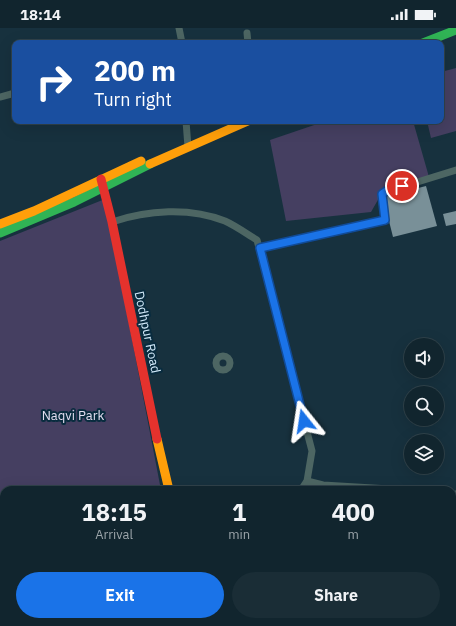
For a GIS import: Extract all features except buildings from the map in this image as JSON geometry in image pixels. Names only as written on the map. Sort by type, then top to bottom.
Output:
[{"type":"main road","points":[[431,40],[456,30]]},
{"type":"main road","points":[[444,42],[456,37]]},
{"type":"main road","points":[[0,224],[102,183],[188,144],[226,124]]},
{"type":"main road","points":[[188,144],[240,124]]},
{"type":"main road","points":[[0,233],[74,202],[102,183]]},
{"type":"main road","name":"Dodhpur Road","points":[[102,183],[112,222],[168,486]]},
{"type":"street","points":[[179,28],[181,40]]},
{"type":"street","points":[[246,33],[247,40]]},
{"type":"street","points":[[0,96],[12,94]]},
{"type":"street","points":[[186,124],[188,144]]},
{"type":"street","points":[[260,248],[385,220],[381,197],[385,192],[456,170]]},
{"type":"street","points":[[112,222],[127,217],[182,211],[225,221],[257,240],[312,451],[307,481],[304,486]]},
{"type":"street","points":[[307,481],[323,485],[340,486]]},
{"type":"green space","points":[[456,68],[456,131],[431,138],[428,124],[444,124],[444,71]]},
{"type":"green space","points":[[317,124],[414,124],[429,177],[383,191],[371,212],[286,221],[270,140]]},
{"type":"green space","name":"Naqvi Park","points":[[105,199],[160,486],[0,486],[0,241]]},
{"type":"traffic: fast","points":[[431,40],[456,30]]},
{"type":"traffic: fast","points":[[0,233],[74,202],[150,164]]},
{"type":"traffic: slow","points":[[150,164],[241,124]]},
{"type":"traffic: slow","points":[[0,224],[34,211],[141,161]]},
{"type":"traffic: slow","points":[[157,439],[168,486]]},
{"type":"traffic: jam","points":[[101,179],[112,222],[157,439]]},
{"type":"route","points":[[304,421],[260,248],[385,220],[381,197],[382,194],[388,190],[402,186]]}]
